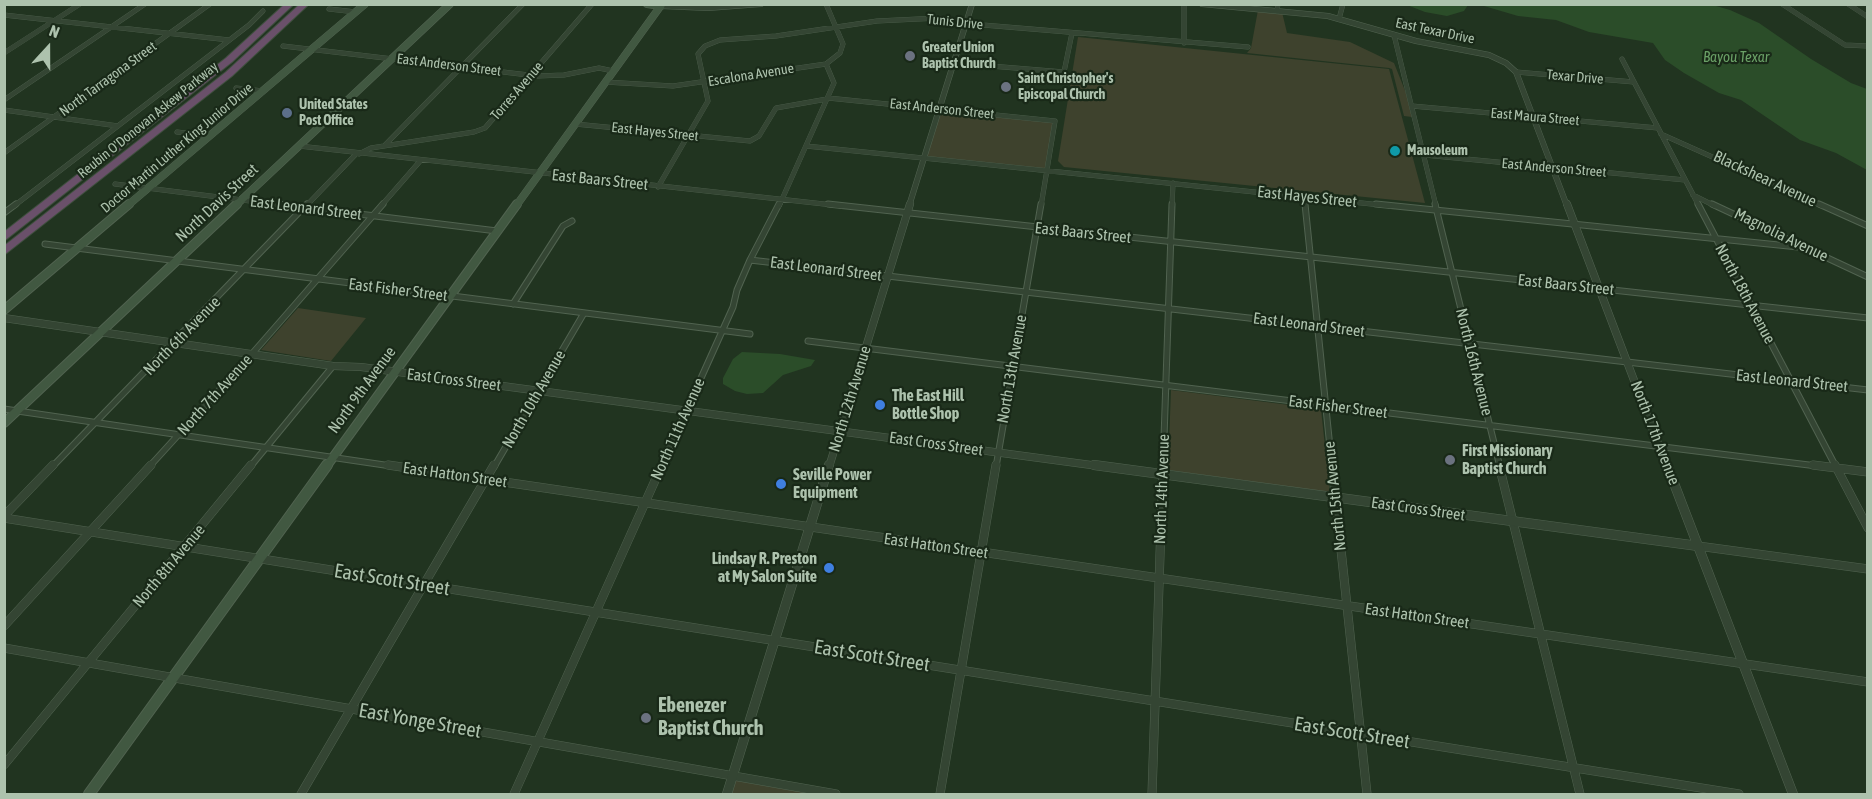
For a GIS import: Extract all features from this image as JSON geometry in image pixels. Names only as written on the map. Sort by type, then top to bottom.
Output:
[{"type":"highway","name":"Reubin O'Donovan Askew Parkway","points":[[4,238],[229,60],[290,4]]},
{"type":"highway","name":"Reubin O'Donovan Askew Parkway","points":[[4,252],[229,74],[305,4]]},
{"type":"main road","name":"Doctor Martin Luther King Junior Drive","points":[[4,310],[365,4]]},
{"type":"main road","name":"North Davis Street","points":[[4,423],[450,4]]},
{"type":"main road","points":[[647,4],[661,5]]},
{"type":"main road","name":"North 9th Avenue","points":[[89,795],[661,5]]},
{"type":"street","points":[[4,53],[80,4]]},
{"type":"street","points":[[4,100],[145,4]]},
{"type":"street","name":"North Tarragona Street","points":[[4,153],[210,4]]},
{"type":"street","name":"North 6th Avenue","points":[[4,517],[358,154],[366,149],[385,146],[523,4]]},
{"type":"street","name":"Torres Avenue","points":[[385,146],[479,130],[488,125],[592,4]]},
{"type":"street","points":[[826,4],[843,42],[840,53],[826,64]]},
{"type":"street","name":"North 12th Avenue","points":[[728,795],[972,4]]},
{"type":"street","points":[[1184,4],[1184,43]]},
{"type":"street","name":"East Texar Drive","points":[[1202,4],[1278,8],[1321,15],[1394,35],[1489,55],[1506,63],[1516,72]]},
{"type":"street","points":[[1339,19],[1343,4]]},
{"type":"street","points":[[1782,4],[1850,46],[1868,46]]},
{"type":"street","points":[[1848,4],[1868,17]]},
{"type":"street","points":[[661,5],[708,8],[759,5]]},
{"type":"street","points":[[329,9],[356,12]]},
{"type":"street","points":[[4,213],[229,40],[263,11]]},
{"type":"street","points":[[4,15],[229,40]]},
{"type":"street","name":"Tunis Drive","points":[[704,82],[697,57],[702,48],[710,43],[912,18],[939,18],[1072,33],[1248,47]]},
{"type":"street","points":[[954,63],[1064,72],[1072,33]]},
{"type":"street","name":"North 16th Avenue","points":[[1394,35],[1580,795]]},
{"type":"street","name":"East Anderson Street","points":[[284,46],[531,75],[564,75],[599,68],[612,71]]},
{"type":"street","name":"North 18th Avenue","points":[[1622,58],[1868,528]]},
{"type":"street","name":"Escalona Avenue","points":[[605,82],[646,86],[704,82],[826,64]]},
{"type":"street","name":"North 11th Avenue","points":[[514,795],[722,330],[750,260],[781,200],[834,83],[826,64]]},
{"type":"street","name":"Texar Drive","points":[[1516,72],[1634,82]]},
{"type":"street","name":"North 17th Avenue","points":[[1516,72],[1793,795]]},
{"type":"street","points":[[658,186],[708,101],[704,82]]},
{"type":"street","points":[[236,88],[263,91]]},
{"type":"street","name":"East Anderson Street","points":[[735,140],[750,141],[758,138],[776,108],[827,98],[1054,121]]},
{"type":"street","name":"East Maura Street","points":[[1412,106],[1660,131]]},
{"type":"street","points":[[4,110],[118,126]]},
{"type":"street","name":"North 13th Avenue","points":[[940,795],[1054,121]]},
{"type":"street","name":"East Hayes Street","points":[[575,124],[735,140]]},
{"type":"street","name":"Blackshear Avenue","points":[[1660,131],[1868,226]]},
{"type":"street","points":[[177,132],[210,136]]},
{"type":"street","name":"East Baars Street","points":[[299,146],[1868,318]]},
{"type":"street","name":"East Hayes Street","points":[[806,146],[1808,248]]},
{"type":"street","name":"East Anderson Street","points":[[1424,155],[1685,180]]},
{"type":"street","name":"North 7th Avenue","points":[[4,626],[251,355],[421,160]]},
{"type":"street","name":"North 14th Avenue","points":[[1152,795],[1173,183]]},
{"type":"street","name":"East Leonard Street","points":[[116,184],[497,231]]},
{"type":"street","name":"Magnolia Avenue","points":[[1693,195],[1868,277]]},
{"type":"street","name":"North 15th Avenue","points":[[1304,197],[1367,795]]},
{"type":"street","points":[[4,205],[14,206]]},
{"type":"street","points":[[513,304],[563,226],[572,221]]},
{"type":"street","name":"East Fisher Street","points":[[45,244],[76,250],[750,334]]},
{"type":"street","name":"East Leonard Street","points":[[750,260],[1868,390]]},
{"type":"street","name":"North 10th Avenue","points":[[301,795],[584,313]]},
{"type":"street","name":"East Cross Street","points":[[4,318],[251,355],[686,410],[1868,569]]},
{"type":"street","name":"East Fisher Street","points":[[808,342],[1868,472]]},
{"type":"street","name":"North 8th Avenue","points":[[4,765],[333,366]]},
{"type":"street","name":"East Hatton Street","points":[[4,409],[1868,682]]},
{"type":"street","name":"East Scott Street","points":[[4,517],[1739,795]]},
{"type":"street","name":"East Yonge Street","points":[[4,648],[836,795]]},
{"type":"shaded area","points":[[1258,10],[1282,12],[1287,33],[1350,42],[1394,63],[1406,93],[1412,117],[1404,116],[1392,69],[1247,53],[1251,48]]},
{"type":"shaded area","points":[[1078,37],[1389,69],[1425,203],[1064,167],[1058,161]]},
{"type":"shaded area","points":[[939,109],[1055,121],[1046,170],[924,158]]},
{"type":"shaded area","points":[[298,308],[366,318],[331,361],[261,350]]},
{"type":"shaded area","points":[[1171,390],[1321,409],[1330,493],[1168,470]]},
{"type":"shaded area","points":[[733,776],[836,794],[727,794]]},
{"type":"water","name":"Bayou Texar","points":[[1709,4],[1730,10],[1759,23],[1811,59],[1851,83],[1867,89],[1867,170],[1836,153],[1800,140],[1741,100],[1719,93],[1684,73],[1665,60],[1653,43],[1589,32],[1556,20],[1518,16],[1484,6],[1468,5],[1464,11],[1447,16],[1425,12],[1407,5]]},
{"type":"water","points":[[742,352],[780,354],[815,360],[811,366],[783,375],[763,393],[747,394],[735,391],[723,384],[723,378],[733,359]]},
{"type":"place","name":"Greater Union Baptist Church","points":[[910,56]]},
{"type":"place","name":"Saint Christopher's Episcopal Church","points":[[1006,87]]},
{"type":"place","name":"United States Post Office","points":[[287,113]]},
{"type":"place","name":"Mausoleum","points":[[1395,151]]},
{"type":"place","name":"The East Hill Bottle Shop","points":[[880,405]]},
{"type":"place","name":"First Missionary Baptist Church","points":[[1450,460]]},
{"type":"place","name":"Seville Power Equipment","points":[[781,484]]},
{"type":"place","name":"Lindsay R. Preston at My Salon Suite","points":[[829,568]]},
{"type":"place","name":"Ebenezer Baptist Church","points":[[646,718]]}]
